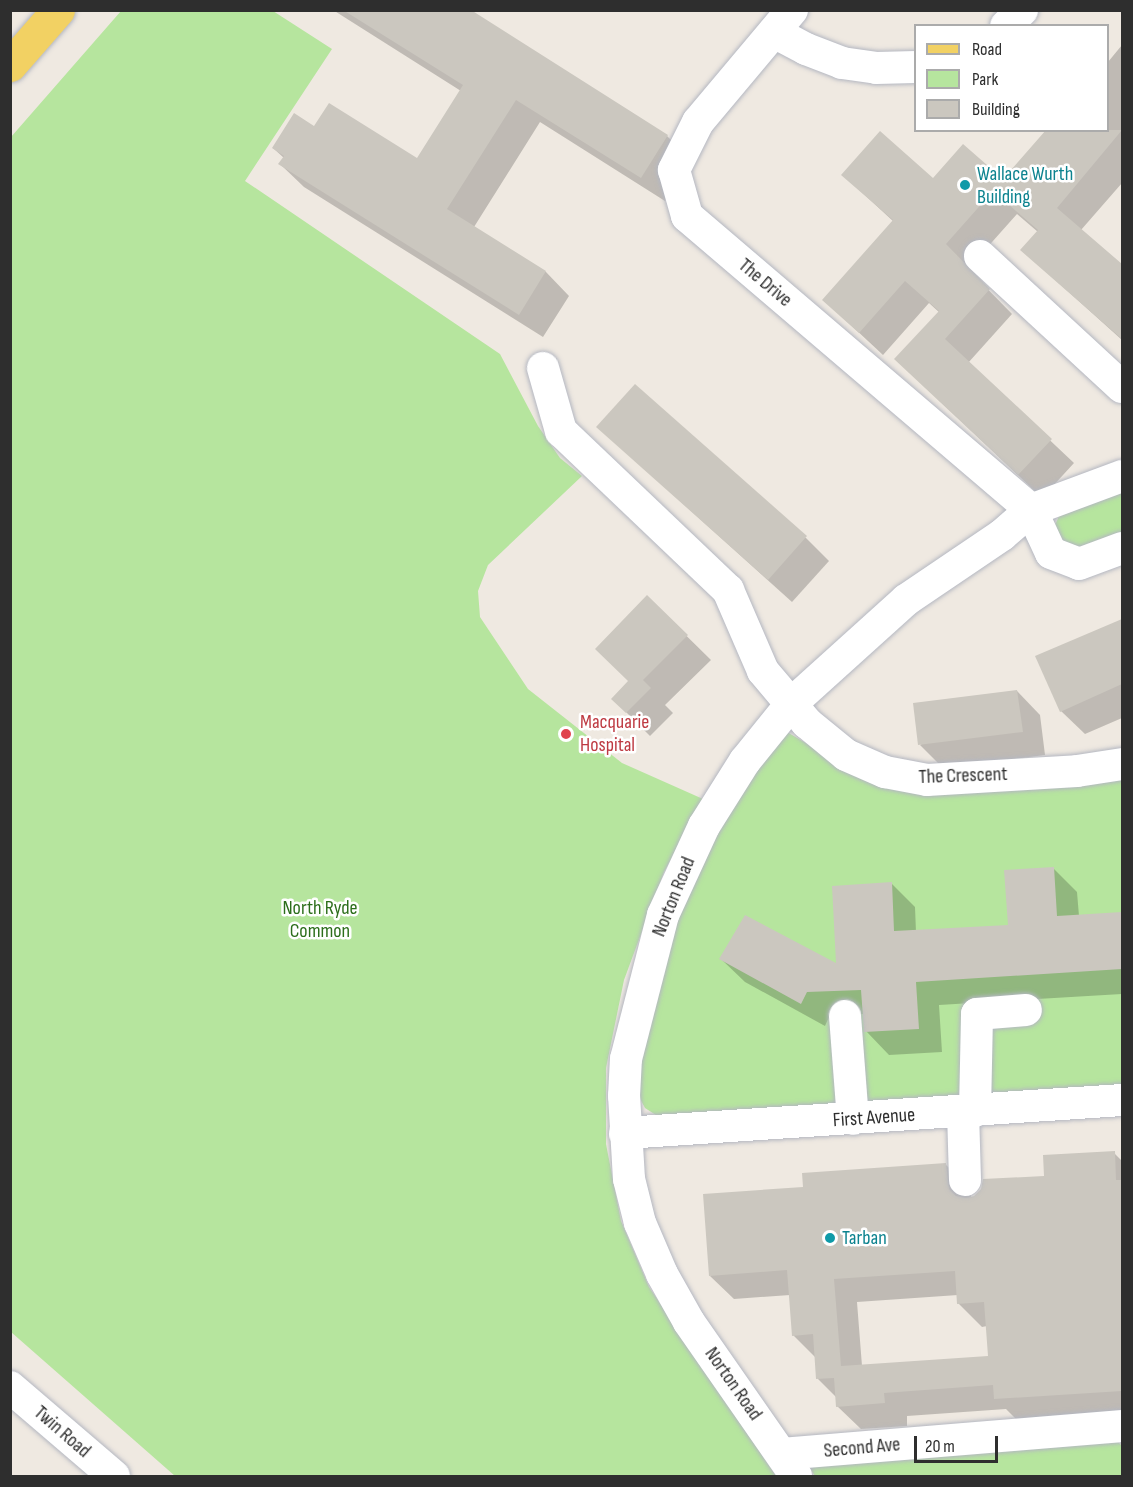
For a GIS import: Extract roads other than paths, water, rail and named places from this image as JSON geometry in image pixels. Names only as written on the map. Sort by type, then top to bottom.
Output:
[{"type":"main road","points":[[10,65],[58,10]]},
{"type":"street","points":[[1008,24],[1022,10]]},
{"type":"street","points":[[783,21],[806,49],[842,63],[876,68],[914,67]]},
{"type":"street","name":"The Drive","points":[[783,21],[698,122],[674,170],[687,216],[1031,510]]},
{"type":"street","points":[[980,256],[1122,387]]},
{"type":"street","name":"The Crescent","points":[[543,368],[561,431],[728,590],[763,671],[825,741],[865,765],[906,777],[927,780],[1077,771],[1122,764]]},
{"type":"street","name":"Norton Road","points":[[789,1465],[689,1322],[662,1274],[640,1223],[629,1179],[625,1133],[626,1059],[663,915],[704,826],[745,761],[792,704],[906,600],[1002,535],[1031,510],[1122,476]]},
{"type":"street","points":[[1031,510],[1051,553],[1080,564],[1122,548]]},
{"type":"street","points":[[965,1180],[977,1014],[1026,1010]]},
{"type":"street","points":[[845,1016],[853,1119]]},
{"type":"street","name":"First Avenue","points":[[625,1133],[1122,1100]]},
{"type":"street","name":"Twin Road","points":[[10,1387],[114,1476]]},
{"type":"street","name":"Second Ave","points":[[789,1465],[1122,1426]]},
{"type":"place","name":"Wallace Wurth Building","points":[[965,185]]},
{"type":"place","name":"Macquarie Hospital","points":[[566,734]]},
{"type":"place","name":"Tarban","points":[[830,1238]]},
{"type":"park label","name":"North Ryde Common","points":[[320,920]]}]
